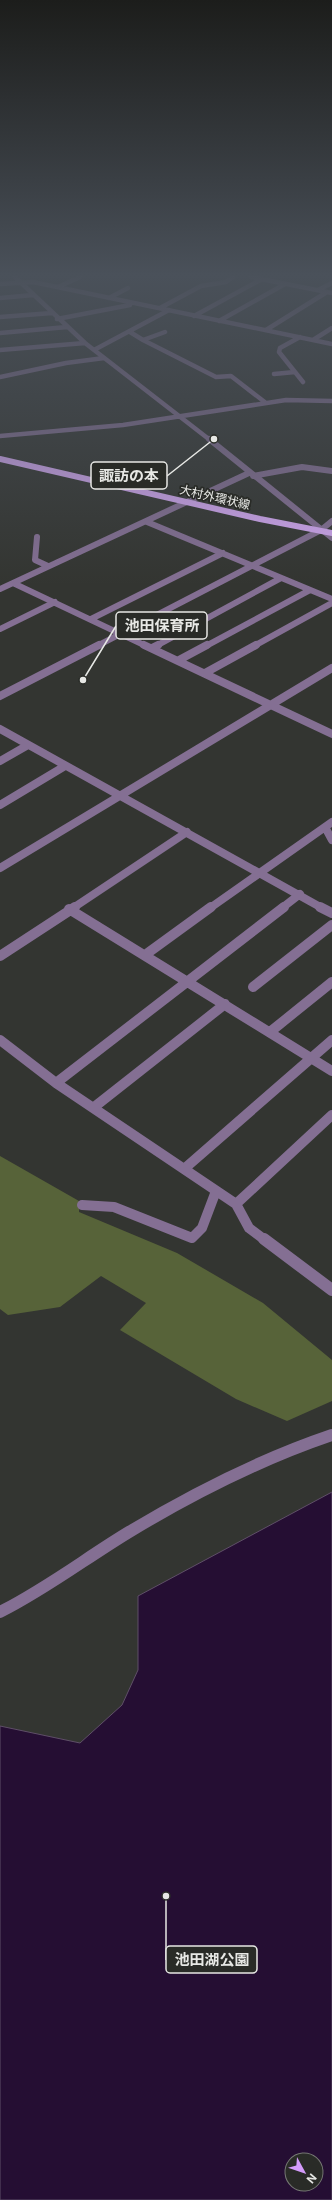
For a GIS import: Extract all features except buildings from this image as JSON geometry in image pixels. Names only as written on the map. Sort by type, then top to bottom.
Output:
[{"type":"main road","name":"大村外環状線","points":[[0,459],[188,502],[332,532]]},
{"type":"street","points":[[133,380],[179,415],[332,538]]},
{"type":"street","points":[[236,380],[266,403]]},
{"type":"street","points":[[0,436],[123,425],[179,415],[266,403],[303,399],[332,400]]},
{"type":"street","points":[[0,589],[251,474],[302,467],[332,471]]},
{"type":"street","points":[[0,696],[321,530],[332,521]]},
{"type":"street","points":[[147,522],[332,599]]},
{"type":"street","points":[[37,536],[35,560],[48,566]]},
{"type":"street","points":[[91,619],[223,553]]},
{"type":"street","points":[[152,648],[281,578]]},
{"type":"street","points":[[13,583],[179,660],[332,734]]},
{"type":"street","points":[[179,660],[310,590]]},
{"type":"street","points":[[0,629],[55,602]]},
{"type":"street","points":[[205,673],[332,603]]},
{"type":"street","points":[[0,868],[118,796],[272,706],[332,668]]},
{"type":"street","points":[[0,730],[332,913]]},
{"type":"street","points":[[0,761],[28,745]]},
{"type":"street","points":[[0,805],[65,766]]},
{"type":"street","points":[[145,955],[258,872],[329,825],[332,840]]},
{"type":"street","points":[[0,956],[187,832]]},
{"type":"street","points":[[56,1083],[300,894]]},
{"type":"street","points":[[69,909],[332,1071]]},
{"type":"street","points":[[252,987],[332,925]]},
{"type":"street","points":[[270,1032],[332,982]]},
{"type":"street","points":[[93,1108],[225,1004]]},
{"type":"street","points":[[0,1040],[56,1083],[236,1204],[249,1228],[332,1290]]},
{"type":"street","points":[[184,1169],[332,1040]]},
{"type":"street","points":[[236,1204],[332,1115]]},
{"type":"street","points":[[82,1205],[114,1207],[192,1238],[202,1228],[216,1191]]},
{"type":"street","points":[[0,1612],[23,1601],[129,1532],[226,1477],[306,1443],[332,1435]]},
{"type":"green space","points":[[0,1156],[79,1201],[79,1212],[177,1253],[263,1303],[332,1360],[332,1401],[287,1421],[236,1399],[120,1330],[146,1303],[101,1276],[60,1307],[8,1315],[0,1309]]},
{"type":"shaded area","points":[[332,1492],[332,2200],[0,2200],[0,1726],[80,1743],[122,1705],[138,1670],[138,1596]]},
{"type":"place","name":"諏訪の本","points":[[214,439]]},
{"type":"place","name":"池田保育所","points":[[83,680]]},
{"type":"place","name":"池田湖公園","points":[[166,1896]]}]
